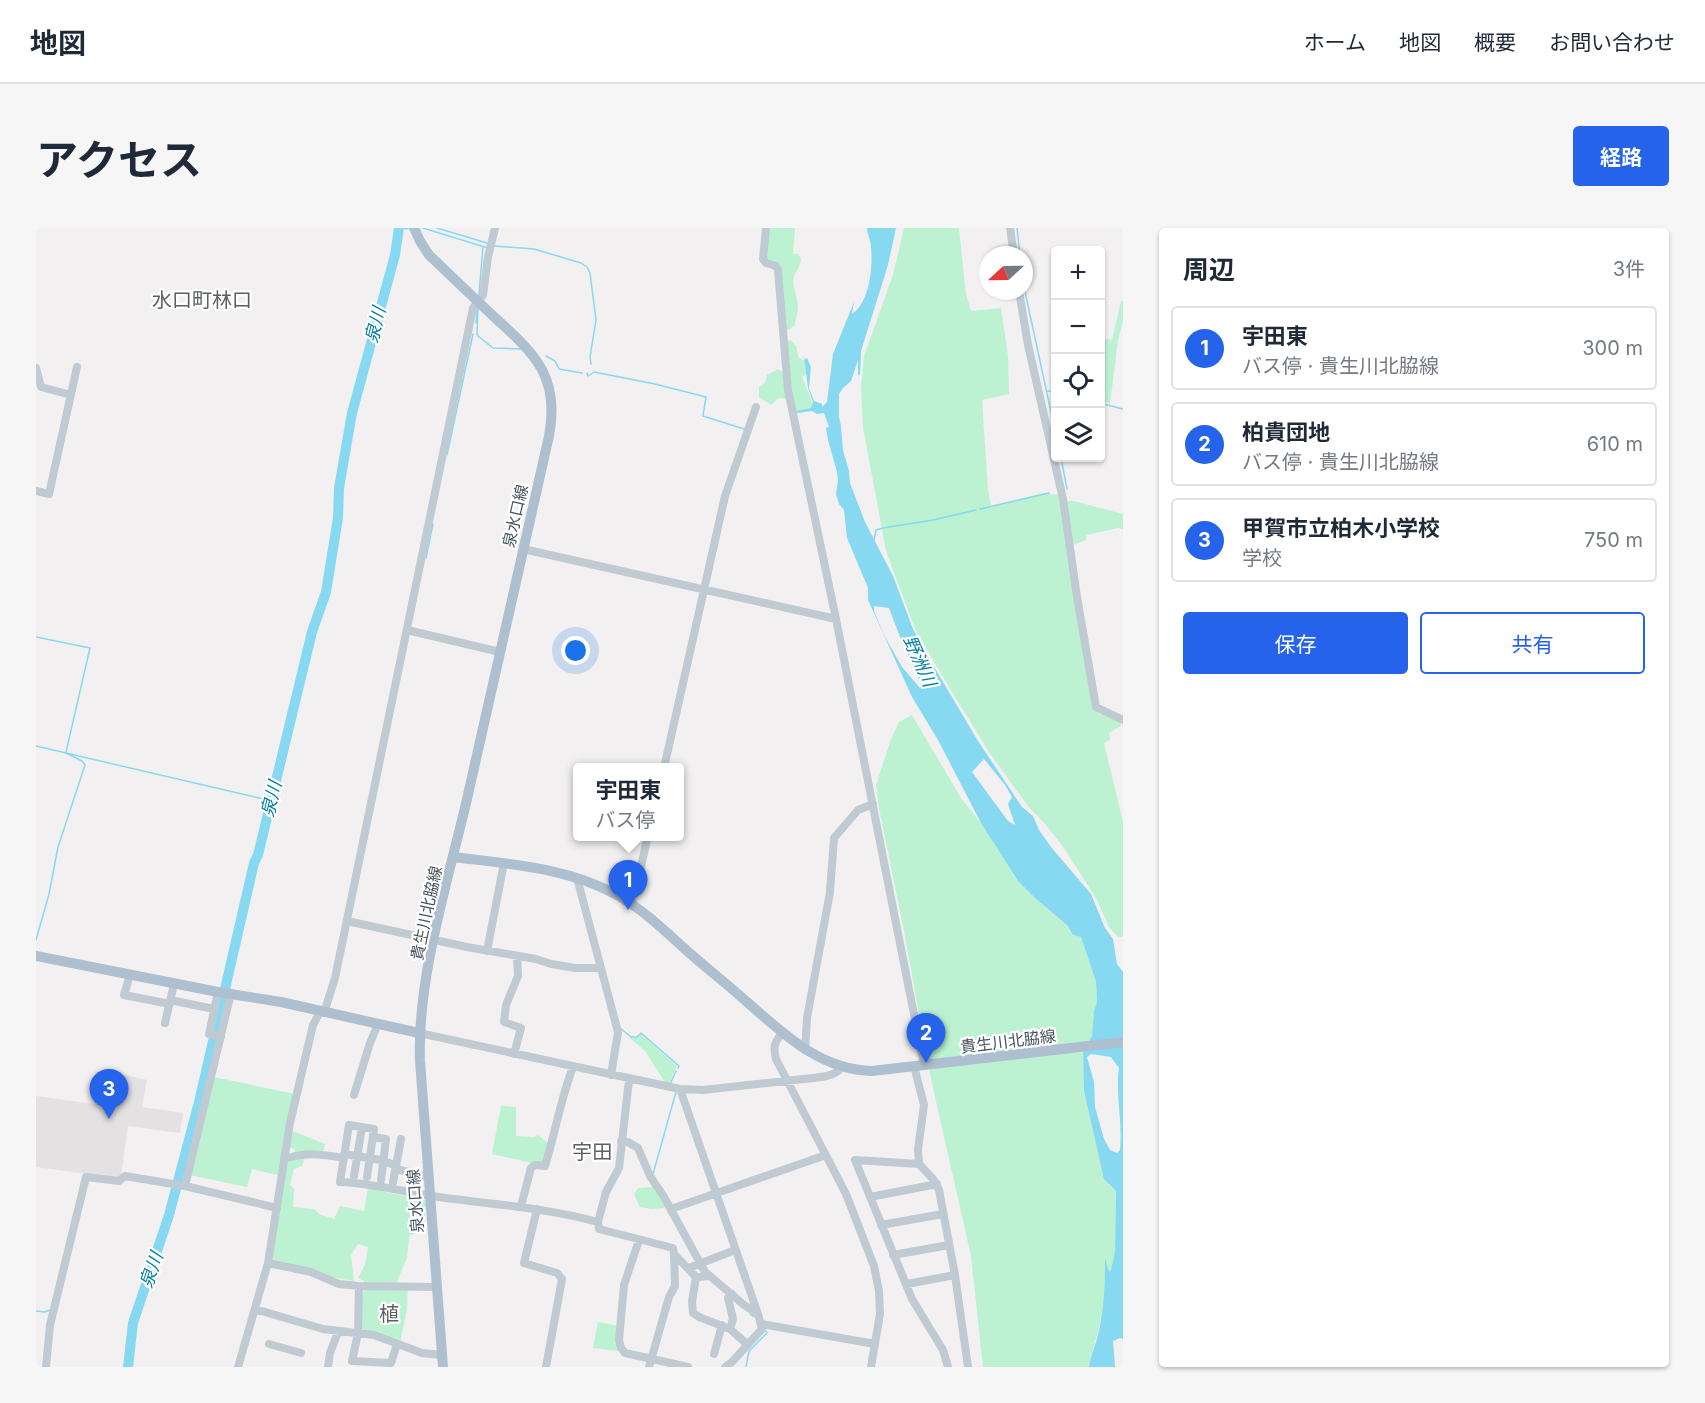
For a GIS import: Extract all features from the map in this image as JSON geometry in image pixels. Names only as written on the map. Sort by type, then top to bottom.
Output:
[{"type":"main road","name":"泉水口線","points":[[414,228],[429,255],[516,336],[537,360],[548,383],[552,401],[550,427],[453,857]]},
{"type":"main road","name":"貴生川北脇線","points":[[419,1033],[434,940],[453,857],[532,867],[577,878],[601,887],[648,916],[782,1033],[806,1050],[842,1067],[872,1071],[1123,1042]]},
{"type":"main road","points":[[36,956],[174,984],[281,1002],[419,1033]]},
{"type":"main road","name":"泉水口線","points":[[419,1033],[443,1367]]},
{"type":"street","points":[[238,1367],[268,1263],[290,1123],[313,1025],[322,1012],[335,978],[473,308],[483,295],[495,228]]},
{"type":"street","points":[[766,228],[763,259],[776,266],[778,270],[788,390],[873,804],[919,1066],[924,1105],[918,1149],[919,1164],[937,1184],[968,1367]]},
{"type":"street","points":[[1010,228],[1013,246]]},
{"type":"street","points":[[1020,300],[1028,345],[1064,499],[1077,597],[1096,707],[1123,720]]},
{"type":"street","points":[[36,491],[49,494],[62,454],[77,367]]},
{"type":"street","points":[[36,368],[41,387],[71,395]]},
{"type":"street","points":[[665,763],[725,496],[756,407]]},
{"type":"street","points":[[523,549],[836,619]]},
{"type":"street","points":[[406,630],[500,652]]},
{"type":"street","points":[[806,1050],[807,1018],[830,892],[834,838],[858,810],[873,804]]},
{"type":"street","points":[[630,903],[635,892],[647,841]]},
{"type":"street","points":[[487,951],[504,863]]},
{"type":"street","points":[[577,878],[618,1032],[611,1075]]},
{"type":"street","points":[[347,921],[575,968],[601,968]]},
{"type":"street","points":[[514,1054],[521,1028],[504,1022],[506,1005],[518,976],[517,956]]},
{"type":"street","points":[[130,975],[124,995],[214,1009]]},
{"type":"street","points":[[165,1023],[174,984]]},
{"type":"street","points":[[218,992],[209,1034],[221,1037]]},
{"type":"street","points":[[180,1185],[231,993]]},
{"type":"street","points":[[354,1095],[370,1042],[378,1024]]},
{"type":"street","points":[[419,1033],[629,1080],[680,1089],[703,1090],[787,1082],[829,1076],[842,1067]]},
{"type":"street","points":[[782,1033],[773,1048],[776,1059],[846,1194],[874,1266],[879,1291],[880,1314],[871,1367]]},
{"type":"street","points":[[521,1206],[531,1168],[535,1165],[545,1166],[564,1090],[573,1066]]},
{"type":"street","points":[[629,1080],[619,1168],[609,1186],[598,1229],[673,1248],[675,1286],[669,1297],[650,1363]]},
{"type":"street","points":[[680,1089],[762,1329],[725,1367]]},
{"type":"street","points":[[368,1178],[374,1129],[349,1125],[340,1182],[369,1183],[430,1196],[521,1206],[598,1222]]},
{"type":"street","points":[[354,1176],[362,1127]]},
{"type":"street","points":[[373,1137],[386,1139],[381,1180]]},
{"type":"street","points":[[393,1182],[401,1139]]},
{"type":"street","points":[[621,1141],[638,1148],[650,1176],[671,1209],[705,1272],[758,1314]]},
{"type":"street","points":[[284,1159],[303,1153],[357,1156],[428,1177]]},
{"type":"street","points":[[671,1209],[826,1155]]},
{"type":"street","points":[[919,1164],[855,1160],[912,1299],[943,1350],[948,1367]]},
{"type":"street","points":[[406,1185],[409,1172]]},
{"type":"street","points":[[46,1367],[50,1325],[86,1177],[119,1181],[125,1176],[180,1185],[277,1208]]},
{"type":"street","points":[[870,1197],[937,1184]]},
{"type":"street","points":[[537,1209],[524,1263],[556,1273],[562,1279],[546,1367]]},
{"type":"street","points":[[881,1226],[943,1214]]},
{"type":"street","points":[[639,1240],[624,1285],[619,1340],[621,1348],[625,1353],[650,1363],[688,1367]]},
{"type":"street","points":[[893,1255],[949,1245]]},
{"type":"street","points":[[689,1268],[735,1250]]},
{"type":"street","points":[[674,1254],[696,1277],[692,1302],[693,1312],[699,1317],[726,1327],[747,1344]]},
{"type":"street","points":[[268,1263],[311,1272],[339,1284],[437,1287]]},
{"type":"street","points":[[907,1284],[954,1275]]},
{"type":"street","points":[[696,1277],[710,1276]]},
{"type":"street","points":[[359,1286],[358,1333],[352,1361],[391,1363],[397,1344]]},
{"type":"street","points":[[714,1354],[726,1327],[733,1319],[728,1298],[732,1294]]},
{"type":"street","points":[[255,1309],[338,1332],[374,1335],[422,1353],[442,1355]]},
{"type":"street","points":[[761,1324],[875,1344]]},
{"type":"street","points":[[328,1367],[330,1353],[338,1332]]},
{"type":"street","points":[[269,1344],[301,1353]]},
{"type":"shaded area","points":[[104,1070],[147,1080],[142,1107],[183,1113],[180,1133],[128,1126],[121,1176],[117,1178],[36,1167],[36,1096],[94,1104]]},
{"type":"green space","points":[[767,228],[795,228],[793,254],[798,254],[801,258],[793,281],[798,311],[795,325],[790,329],[785,330],[778,271],[767,267]]},
{"type":"green space","points":[[904,228],[959,228],[966,294],[971,311],[1001,308],[1008,356],[1009,394],[982,400],[991,506],[1043,493],[1060,495],[1065,505],[1069,501],[1074,501],[1123,514],[1123,529],[1118,528],[1087,535],[1086,540],[1071,546],[1095,708],[1099,714],[1102,712],[1121,723],[1121,726],[1109,733],[1110,740],[1104,743],[1123,822],[1123,936],[1119,938],[1109,927],[1097,900],[1064,848],[1028,806],[991,755],[950,689],[915,629],[886,551],[863,427],[861,387],[864,356],[893,275]]},
{"type":"green space","points":[[1121,301],[1123,301],[1123,321],[1118,341],[1110,403],[1105,402],[1105,339],[1112,340]]},
{"type":"green space","points":[[791,340],[796,346],[799,358],[805,361],[808,373],[802,377],[813,404],[810,410],[804,410],[801,413],[793,409],[791,402],[783,398],[777,399],[772,405],[759,398],[759,387],[765,383],[767,375],[778,369],[784,373],[784,341]]},
{"type":"green space","points":[[912,715],[961,798],[981,823],[1018,881],[1067,925],[1073,935],[1081,937],[1096,982],[1097,1002],[1092,1036],[1083,1050],[1084,1091],[1109,1185],[1116,1191],[1115,1252],[1111,1271],[1108,1272],[1105,1260],[1101,1317],[1089,1367],[983,1367],[971,1256],[931,1079],[876,785],[899,722]]},
{"type":"green space","points":[[641,1034],[677,1066],[669,1083],[666,1084],[645,1051],[630,1038],[637,1038]]},
{"type":"green space","points":[[214,1077],[295,1094],[278,1175],[252,1169],[247,1187],[190,1175]]},
{"type":"green space","points":[[501,1106],[516,1107],[516,1136],[534,1137],[538,1135],[549,1144],[543,1163],[532,1163],[492,1154]]},
{"type":"green space","points":[[293,1131],[325,1144],[323,1154],[305,1157],[302,1166],[294,1169],[290,1185],[294,1189],[293,1207],[314,1209],[319,1214],[334,1219],[340,1206],[364,1211],[369,1182],[384,1183],[388,1193],[426,1200],[423,1222],[418,1230],[409,1237],[407,1258],[398,1279],[397,1289],[408,1288],[407,1309],[400,1343],[356,1327],[358,1299],[365,1290],[364,1281],[358,1278],[365,1265],[368,1247],[358,1244],[351,1255],[354,1281],[270,1266],[286,1161],[294,1158],[295,1149],[289,1147]]},
{"type":"green space","points":[[653,1187],[665,1206],[664,1208],[640,1207],[634,1194],[638,1188]]},
{"type":"green space","points":[[598,1322],[619,1326],[619,1351],[593,1348]]},
{"type":"water","name":"野洲川","points":[[867,228],[896,228],[888,265],[861,351],[860,374],[858,376],[858,360],[851,381],[839,394],[843,450],[850,483],[865,522],[893,576],[913,629],[933,665],[978,741],[1022,807],[1033,816],[1039,830],[1051,847],[1091,894],[1105,928],[1113,939],[1117,964],[1123,972],[1123,1339],[1113,1341],[1115,1367],[1089,1367],[1102,1316],[1105,1258],[1109,1272],[1115,1252],[1116,1191],[1104,1179],[1084,1091],[1083,1050],[1092,1036],[1097,1002],[1096,982],[1081,937],[1073,935],[1067,925],[1018,881],[981,823],[938,740],[912,697],[868,600],[868,588],[847,538],[844,510],[836,494],[837,472],[828,440],[826,428],[829,427],[824,413],[817,414],[812,411],[797,413],[796,411],[811,408],[813,402],[808,388],[804,356],[811,367],[809,388],[814,401],[822,404],[822,407],[827,402],[833,354],[854,302],[852,314],[863,301],[869,283],[871,244]],"holes":[[[874,606],[889,608],[922,685],[920,688],[902,667],[884,635]],[[984,759],[1012,797],[1008,804],[1015,825],[1008,821],[972,772]],[[1091,1054],[1111,1057],[1119,1068],[1121,1140],[1120,1150],[1117,1153],[1110,1150],[1104,1139],[1095,1107],[1094,1082],[1087,1057]]]},
{"type":"waterway","name":"泉川","points":[[128,1367],[133,1323],[169,1215],[199,1102],[254,863],[258,855],[312,632],[326,592],[338,518],[339,488],[352,413],[395,255],[399,228]]},
{"type":"waterway","points":[[401,228],[408,229]]},
{"type":"waterway","points":[[423,228],[488,248]]},
{"type":"waterway","points":[[437,228],[487,243]]},
{"type":"waterway","points":[[1017,228],[1019,246]]},
{"type":"waterway","points":[[495,246],[534,249],[581,263],[587,267],[590,273],[596,320],[591,364]]},
{"type":"waterway","points":[[479,294],[483,247]]},
{"type":"waterway","points":[[1027,300],[1051,412]]},
{"type":"waterway","points":[[478,309],[478,336],[493,348],[522,349]]},
{"type":"waterway","points":[[476,323],[477,310]]},
{"type":"waterway","points":[[447,455],[473,334]]},
{"type":"waterway","points":[[546,356],[555,361],[559,369],[582,373]]},
{"type":"waterway","points":[[587,373],[588,376],[594,372],[706,397],[703,416],[744,429]]},
{"type":"waterway","points":[[1105,404],[1123,409]]},
{"type":"waterway","points":[[1062,462],[1067,489]]},
{"type":"waterway","points":[[980,509],[1049,493]]},
{"type":"waterway","points":[[874,540],[876,530],[976,510]]},
{"type":"waterway","points":[[426,558],[433,524]]},
{"type":"waterway","points":[[36,637],[90,648],[66,752]]},
{"type":"waterway","points":[[36,746],[272,801]]},
{"type":"waterway","points":[[36,940],[49,894],[58,847],[85,765],[66,753]]},
{"type":"waterway","points":[[620,1028],[631,1037],[637,1037],[641,1033],[679,1066],[678,1068]]},
{"type":"waterway","points":[[670,1084],[676,1071]]},
{"type":"waterway","points":[[653,1174],[676,1092]]},
{"type":"waterway","points":[[36,1311],[50,1310]]},
{"type":"waterway","points":[[750,1314],[754,1317]]},
{"type":"waterway","points":[[746,1367],[749,1351],[767,1333],[766,1331]]},
{"type":"place","name":"宇田東","points":[[628,910]]},
{"type":"place","name":"柏貴団地","points":[[926,1063]]},
{"type":"place","name":"甲賀市立柏木小学校","points":[[109,1119]]},
{"type":"district","name":"水口町林口","points":[[202,300]]},
{"type":"district","name":"宇田","points":[[592,1152]]},
{"type":"district","name":"植","points":[[389,1314]]}]
